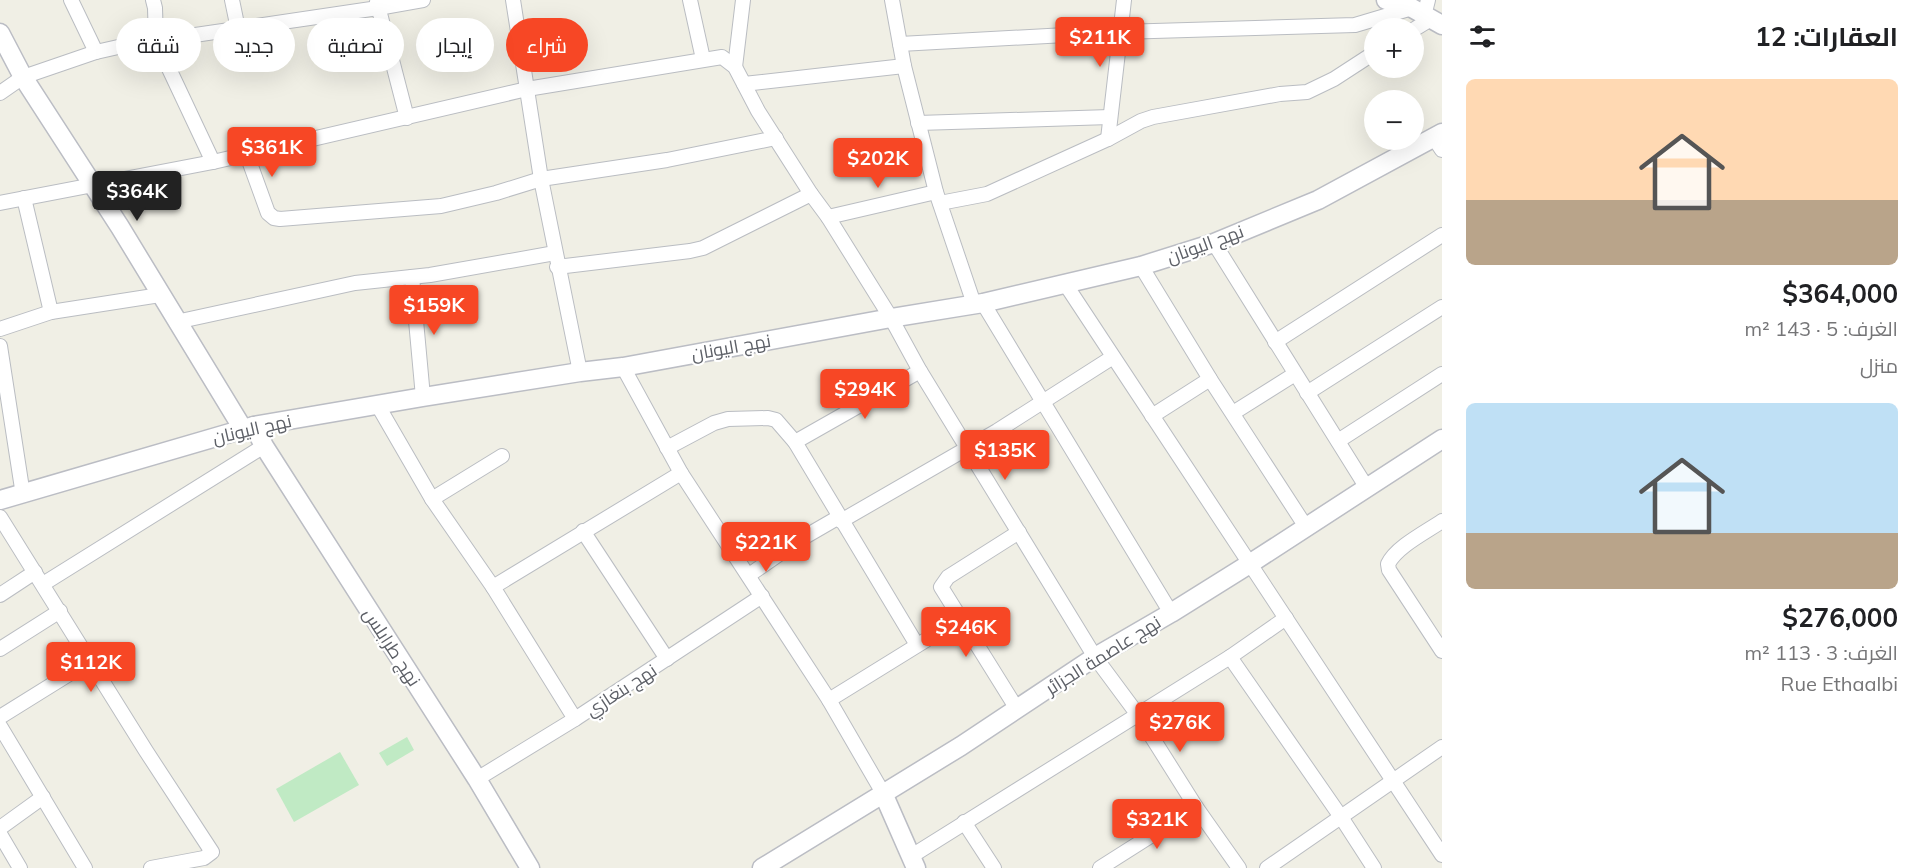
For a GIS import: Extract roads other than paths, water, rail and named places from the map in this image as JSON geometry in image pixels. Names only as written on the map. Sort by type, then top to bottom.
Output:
[{"type":"street","points":[[71,0],[96,52]]},
{"type":"street","points":[[153,0],[155,18]]},
{"type":"street","points":[[232,0],[236,18]]},
{"type":"street","points":[[295,19],[377,4],[423,0]]},
{"type":"street","points":[[513,0],[541,179],[580,372]]},
{"type":"street","points":[[690,0],[703,59]]},
{"type":"street","points":[[735,67],[743,0]]},
{"type":"street","points":[[892,0],[904,66],[938,198],[978,304],[1171,613]]},
{"type":"street","points":[[1108,139],[1124,0]]},
{"type":"street","points":[[1386,0],[1425,16]]},
{"type":"street","points":[[377,4],[407,118]]},
{"type":"street","points":[[900,44],[1120,32],[1355,25],[1425,16]]},
{"type":"street","name":"نهج طرابلس","points":[[0,33],[23,77],[176,322],[264,447],[477,779],[531,868]]},
{"type":"street","points":[[0,93],[23,77],[96,52],[116,48]]},
{"type":"street","points":[[0,203],[247,155],[527,89],[722,57],[735,67],[810,194],[828,217],[891,318],[966,448],[1095,657],[1138,715],[1196,807],[1239,868]]},
{"type":"street","points":[[828,217],[938,198],[987,194],[1153,117],[1257,98],[1307,92],[1334,79],[1364,60]]},
{"type":"street","points":[[744,84],[904,66]]},
{"type":"street","points":[[171,72],[213,162]]},
{"type":"street","points":[[918,123],[1110,117]]},
{"type":"street","points":[[247,155],[268,213],[280,219],[441,206],[541,179],[667,160],[776,138]]},
{"type":"street","name":"نهج اليونان","points":[[0,500],[249,428],[377,404],[623,367],[978,304],[1066,285],[1141,266],[1214,243],[1318,200],[1439,140]]},
{"type":"street","points":[[557,267],[703,248],[810,194]]},
{"type":"street","points":[[24,198],[51,312]]},
{"type":"street","points":[[1275,342],[1442,235]]},
{"type":"street","points":[[1214,243],[1367,488]]},
{"type":"street","points":[[176,322],[355,283],[412,277],[555,252]]},
{"type":"street","points":[[1141,266],[1210,379],[1306,527]]},
{"type":"street","points":[[412,277],[423,397]]},
{"type":"street","points":[[1066,285],[1442,855]]},
{"type":"street","points":[[0,329],[51,312],[160,295]]},
{"type":"street","points":[[1307,393],[1442,307]]},
{"type":"street","points":[[0,346],[22,495]]},
{"type":"street","points":[[749,575],[801,539],[966,448],[1113,357]]},
{"type":"street","points":[[623,367],[681,473],[829,700],[883,793],[913,862],[964,822],[1230,657],[1286,618]]},
{"type":"street","points":[[795,442],[920,371]]},
{"type":"street","points":[[1233,413],[1295,374]]},
{"type":"street","points":[[1338,441],[1442,374]]},
{"type":"street","points":[[1152,416],[1210,379]]},
{"type":"street","points":[[377,404],[432,499],[493,587],[575,719]]},
{"type":"street","points":[[667,448],[714,423],[728,419],[768,418],[777,420],[795,442],[916,645]]},
{"type":"street","name":"نهج عاصمة الجزائر","points":[[762,868],[785,862],[883,793],[961,746],[1095,657],[1251,563],[1442,439]]},
{"type":"street","points":[[42,584],[264,447]]},
{"type":"street","points":[[432,499],[502,456]]},
{"type":"street","points":[[493,587],[681,473]]},
{"type":"street","points":[[0,518],[3,533],[35,572],[212,852],[204,858],[151,868]]},
{"type":"street","points":[[1442,521],[1408,544],[1388,564],[1389,570],[1442,651]]},
{"type":"street","points":[[583,531],[667,659]]},
{"type":"street","points":[[1017,709],[942,590],[948,577],[1019,532]]},
{"type":"street","points":[[0,595],[35,572]]},
{"type":"street","name":"نهج بنغازي","points":[[477,779],[575,719],[762,596]]},
{"type":"street","points":[[0,649],[60,611]]},
{"type":"street","points":[[829,700],[960,619]]},
{"type":"street","points":[[1230,657],[1341,816],[1374,868]]},
{"type":"street","points":[[0,717],[90,661]]},
{"type":"street","points":[[0,726],[85,868]]},
{"type":"street","points":[[1267,868],[1442,747]]},
{"type":"street","points":[[0,828],[44,797]]},
{"type":"street","points":[[1100,868],[1122,862],[1196,807]]},
{"type":"street","points":[[964,822],[994,868]]},
{"type":"street","points":[[0,834],[21,868]]}]
